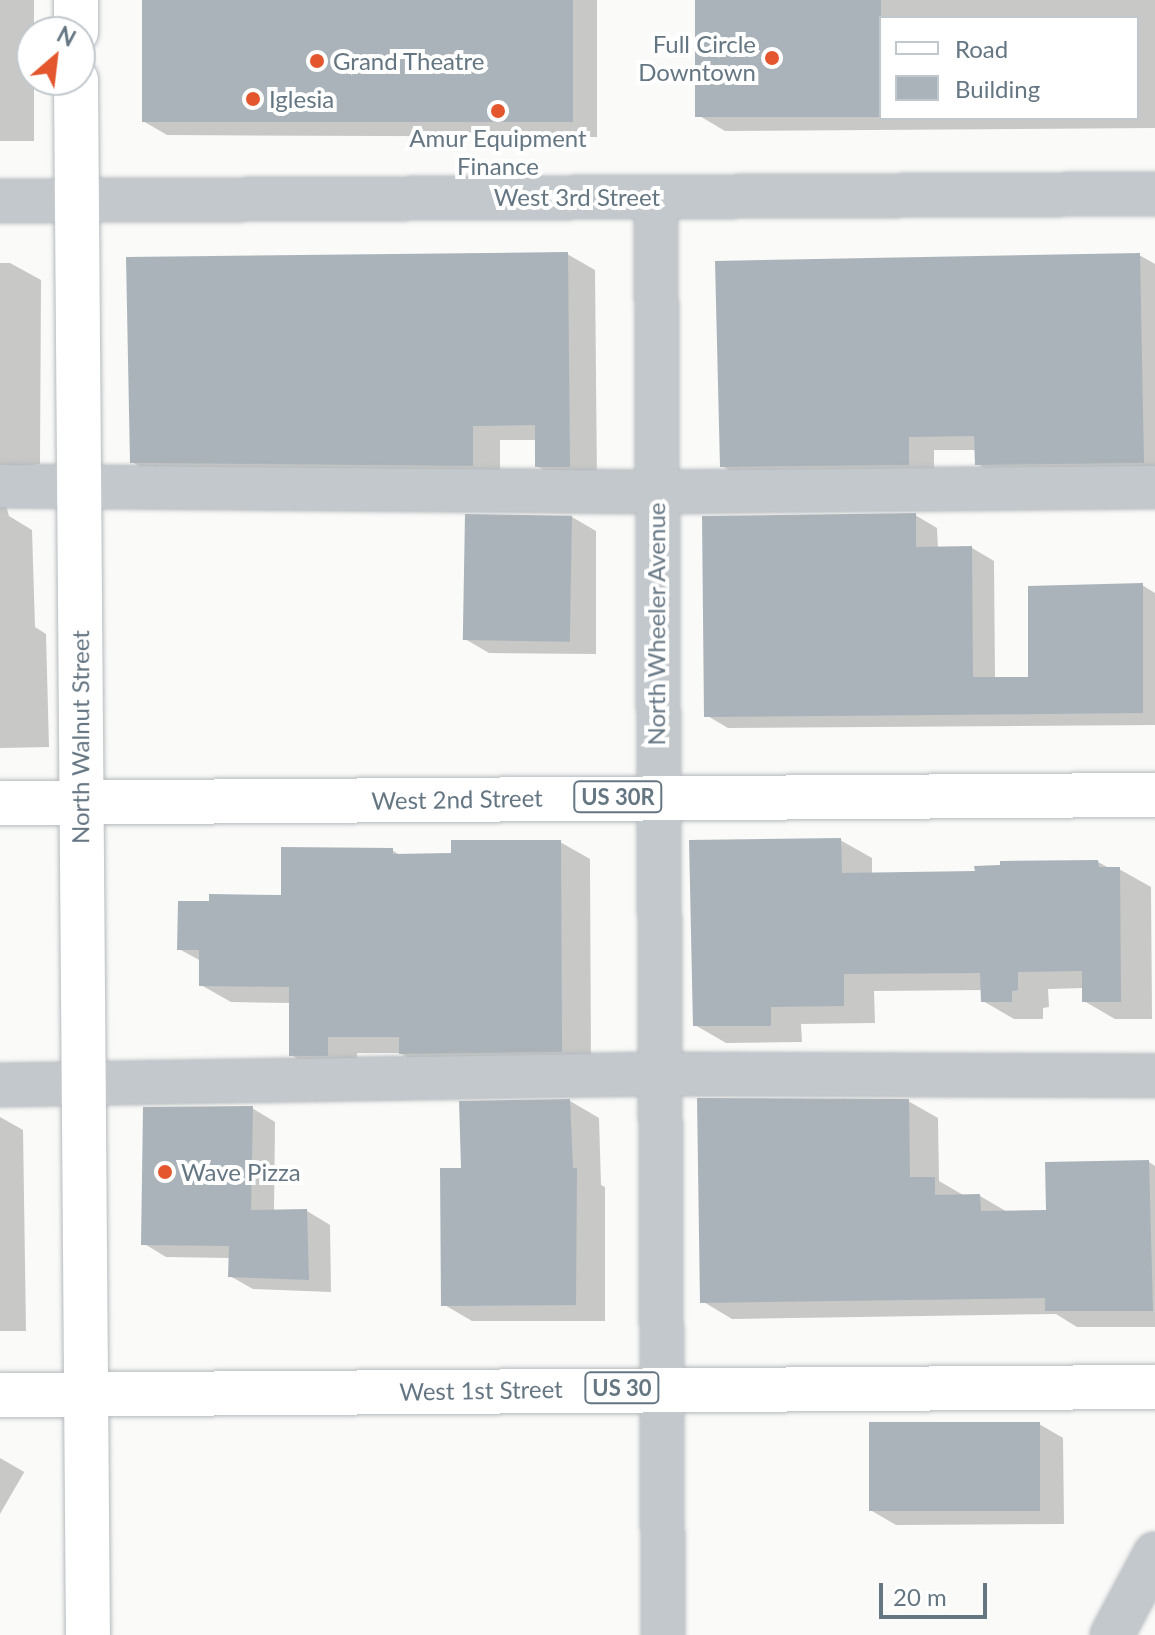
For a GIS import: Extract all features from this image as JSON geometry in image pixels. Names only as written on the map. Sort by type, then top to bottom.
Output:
[{"type":"main road","name":"North Walnut Street","points":[[76,96],[88,1635]]},
{"type":"main road","name":"West 2nd Street","points":[[0,803],[1155,795]]},
{"type":"main road","name":"West 1st Street","points":[[0,1395],[661,1388],[1155,1387]]},
{"type":"street","name":"West 3rd Street","points":[[0,201],[1155,194]]},
{"type":"street","name":"North Wheeler Avenue","points":[[656,197],[656,797],[663,1635]]},
{"type":"street","points":[[0,486],[655,492],[1155,487]]},
{"type":"street","points":[[0,1085],[658,1074],[1155,1076]]},
{"type":"street","points":[[1112,1635],[1155,1554]]},
{"type":"building","points":[[142,0],[573,0],[573,122],[142,122]]},
{"type":"building","points":[[695,0],[881,0],[879,117],[695,117]]},
{"type":"building","points":[[568,252],[570,467],[535,467],[535,425],[473,426],[473,466],[130,463],[126,257]]},
{"type":"building","points":[[1140,253],[1144,463],[975,465],[974,436],[909,437],[909,465],[720,467],[715,261]]},
{"type":"building","points":[[916,513],[916,547],[972,546],[973,677],[1028,677],[1028,586],[1143,583],[1143,713],[704,717],[702,516]]},
{"type":"building","points":[[465,514],[572,516],[570,642],[463,640]]},
{"type":"building","points":[[841,838],[842,873],[975,871],[974,866],[1000,865],[1000,861],[1098,860],[1099,867],[1120,867],[1121,1002],[1082,1002],[1082,971],[1018,972],[1018,990],[1012,991],[1012,1002],[981,1002],[980,973],[844,974],[844,1006],[771,1007],[771,1026],[693,1026],[689,840]]},
{"type":"building","points":[[451,840],[561,840],[562,1052],[399,1054],[399,1037],[328,1037],[328,1056],[289,1056],[289,987],[199,986],[199,950],[177,950],[178,901],[209,901],[209,894],[281,895],[281,847],[393,848],[393,854],[451,853]]},
{"type":"building","points":[[697,1098],[909,1099],[910,1177],[935,1177],[935,1195],[980,1194],[981,1211],[1046,1210],[1045,1162],[1149,1160],[1153,1311],[1045,1311],[1045,1298],[700,1303]]},
{"type":"building","points":[[570,1099],[573,1168],[577,1168],[576,1305],[441,1306],[440,1168],[461,1168],[459,1101]]},
{"type":"building","points":[[253,1106],[251,1210],[307,1209],[309,1280],[228,1277],[229,1246],[141,1245],[143,1107]]},
{"type":"building","points":[[869,1422],[1040,1422],[1040,1511],[869,1511]]},
{"type":"place","name":"Full Circle Downtown","points":[[772,58]]},
{"type":"place","name":"Grand Theatre","points":[[317,61]]},
{"type":"place","name":"Iglesia","points":[[253,99]]},
{"type":"place","name":"Amur Equipment Finance","points":[[498,111]]},
{"type":"place","name":"Wave Pizza","points":[[165,1172]]}]
